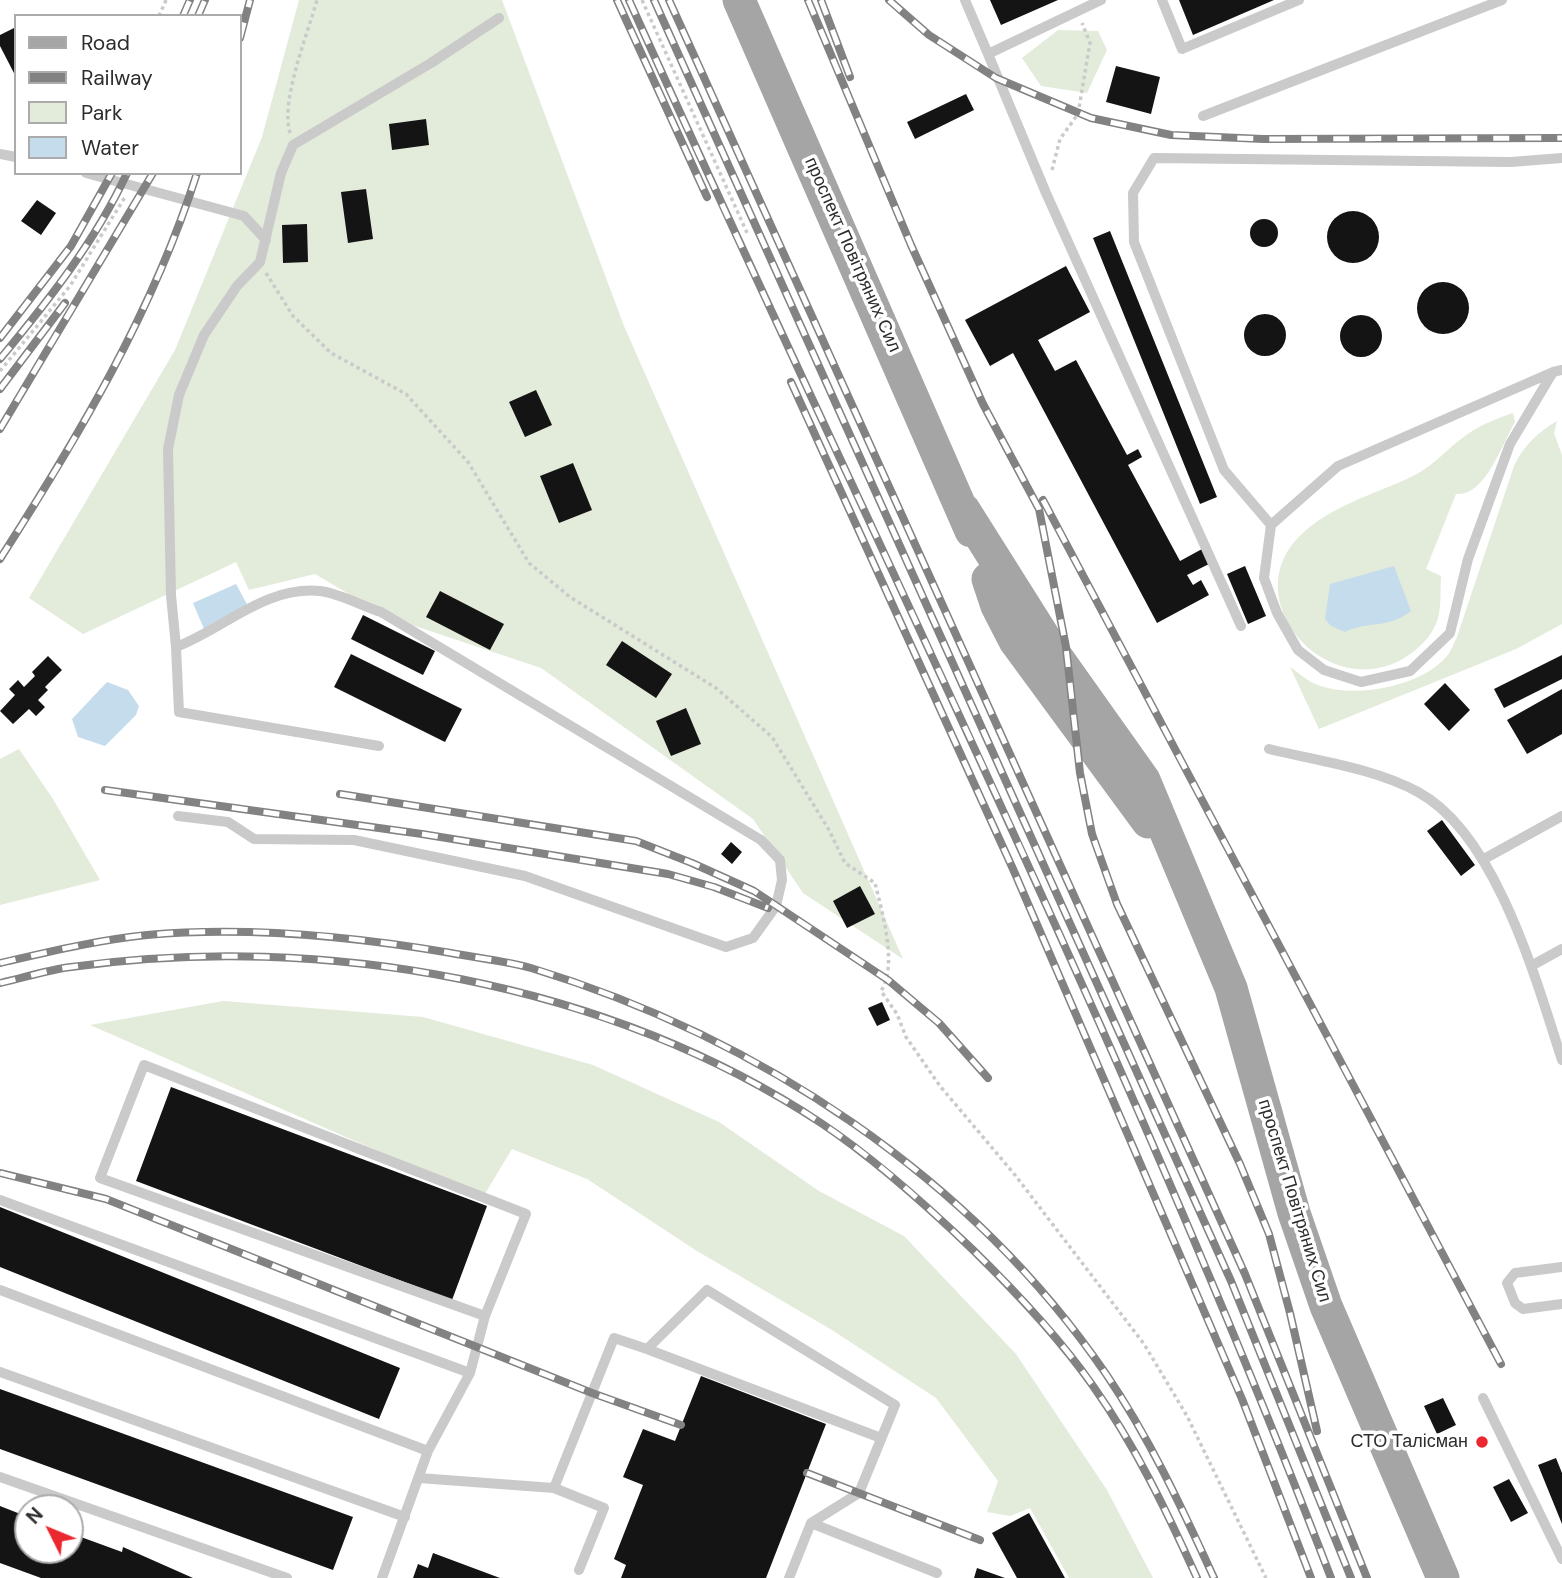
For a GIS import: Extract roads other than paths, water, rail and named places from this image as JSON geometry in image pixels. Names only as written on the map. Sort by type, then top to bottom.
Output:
[{"type":"main road","name":"проспект Повітряних Сил","points":[[739,0],[964,510],[997,606],[1015,641],[1175,857],[1231,988],[1294,1213],[1326,1306],[1443,1578]]},
{"type":"lane","points":[[965,0],[1046,193],[1241,626]]},
{"type":"lane","points":[[988,54],[1101,0]]},
{"type":"lane","points":[[1162,0],[1182,49],[1299,0]]},
{"type":"lane","points":[[1203,116],[1502,0]]},
{"type":"lane","points":[[379,746],[179,712],[171,595],[168,449],[179,395],[204,335],[237,286],[260,262],[281,173],[293,145],[431,63],[499,18]]},
{"type":"lane","points":[[1271,525],[1224,470],[1134,242],[1133,193],[1154,159],[1511,162],[1562,158]]},
{"type":"lane","points":[[93,175],[244,216],[266,240]]},
{"type":"lane","points":[[1558,371],[1510,444],[1468,559],[1450,633],[1410,671],[1361,682],[1324,670],[1298,649],[1277,613],[1264,578],[1271,525],[1338,466],[1558,371]]},
{"type":"lane","points":[[176,647],[199,638],[275,595],[320,591],[381,612],[761,840],[780,860],[782,880],[776,906],[753,938],[726,947],[525,876],[354,840],[254,839],[228,822],[178,816]]},
{"type":"lane","points":[[1269,749],[1392,780],[1441,807],[1484,859],[1531,966],[1562,1060]]},
{"type":"lane","points":[[1484,859],[1562,816]]},
{"type":"lane","points":[[1531,966],[1562,949]]},
{"type":"lane","points":[[382,1578],[428,1451],[470,1373],[485,1316],[526,1214],[144,1065],[100,1178],[485,1316]]},
{"type":"lane","points":[[0,1200],[470,1373]]},
{"type":"lane","points":[[1562,1267],[1515,1273],[1507,1283],[1515,1303],[1524,1310],[1562,1304]]},
{"type":"lane","points":[[0,1290],[428,1451]]},
{"type":"lane","points":[[647,1349],[707,1290],[895,1405],[859,1493],[811,1523],[789,1578]]},
{"type":"lane","points":[[554,1488],[614,1338],[881,1438]]},
{"type":"lane","points":[[0,1372],[405,1517]]},
{"type":"lane","points":[[1483,1398],[1562,1559]]},
{"type":"lane","points":[[0,1476],[287,1578]]},
{"type":"lane","points":[[419,1478],[554,1488],[604,1508],[579,1570]]},
{"type":"lane","points":[[811,1523],[937,1573]]},
{"type":"water","points":[[1394,566],[1411,611],[1394,621],[1362,626],[1345,632],[1331,626],[1325,619],[1330,584]]},
{"type":"water","points":[[236,584],[249,608],[204,629],[193,603]]},
{"type":"water","points":[[107,682],[128,690],[139,706],[136,715],[105,746],[78,737],[72,719]]},
{"type":"railway","points":[[184,14],[190,0]]},
{"type":"railway","points":[[199,14],[205,0]]},
{"type":"railway","points":[[242,30],[250,0]]},
{"type":"railway","points":[[617,0],[707,197]]},
{"type":"railway","points":[[629,0],[1081,981],[1168,1179],[1331,1578]]},
{"type":"railway","points":[[654,0],[1231,1281],[1351,1578]]},
{"type":"railway","points":[[669,0],[1245,1274],[1367,1578]]},
{"type":"railway","points":[[808,0],[911,245],[983,404],[1039,509],[1066,647],[1080,773],[1092,834],[1117,904],[1240,1164],[1269,1234],[1317,1431]]},
{"type":"railway","points":[[821,0],[850,77]]},
{"type":"railway","points":[[889,0],[929,35],[996,78],[1091,118],[1171,135],[1263,139],[1562,138]]},
{"type":"railway","points":[[0,338],[71,246],[111,175]]},
{"type":"railway","points":[[0,359],[53,293],[85,247],[126,175]]},
{"type":"railway","points":[[0,429],[152,175]]},
{"type":"railway","points":[[0,559],[85,420],[136,324],[159,275],[196,175]]},
{"type":"railway","points":[[0,389],[65,303]]},
{"type":"railway","points":[[791,382],[1013,869],[1242,1399],[1311,1578]]},
{"type":"railway","points":[[1043,500],[1501,1364]]},
{"type":"railway","points":[[105,790],[422,834],[668,874],[714,887],[768,908]]},
{"type":"railway","points":[[340,794],[636,841],[692,863],[754,891],[888,980],[939,1023],[988,1078]]},
{"type":"railway","points":[[0,963],[91,943],[185,932],[261,932],[337,937],[502,961],[531,968],[615,997],[698,1033],[777,1075],[853,1123],[925,1177],[991,1237],[1052,1303],[1122,1398],[1151,1448],[1214,1578]]},
{"type":"railway","points":[[0,983],[62,968],[167,958],[264,957],[363,964],[460,979],[556,1002],[649,1034],[738,1074],[821,1123],[880,1167],[972,1249],[1036,1314],[1080,1367],[1123,1432],[1162,1504],[1197,1578]]},
{"type":"railway","points":[[0,1173],[106,1199],[592,1393],[681,1425]]},
{"type":"railway","points":[[807,1473],[980,1540]]},
{"type":"place","name":"СТО Талісман","points":[[1482,1442]]}]
